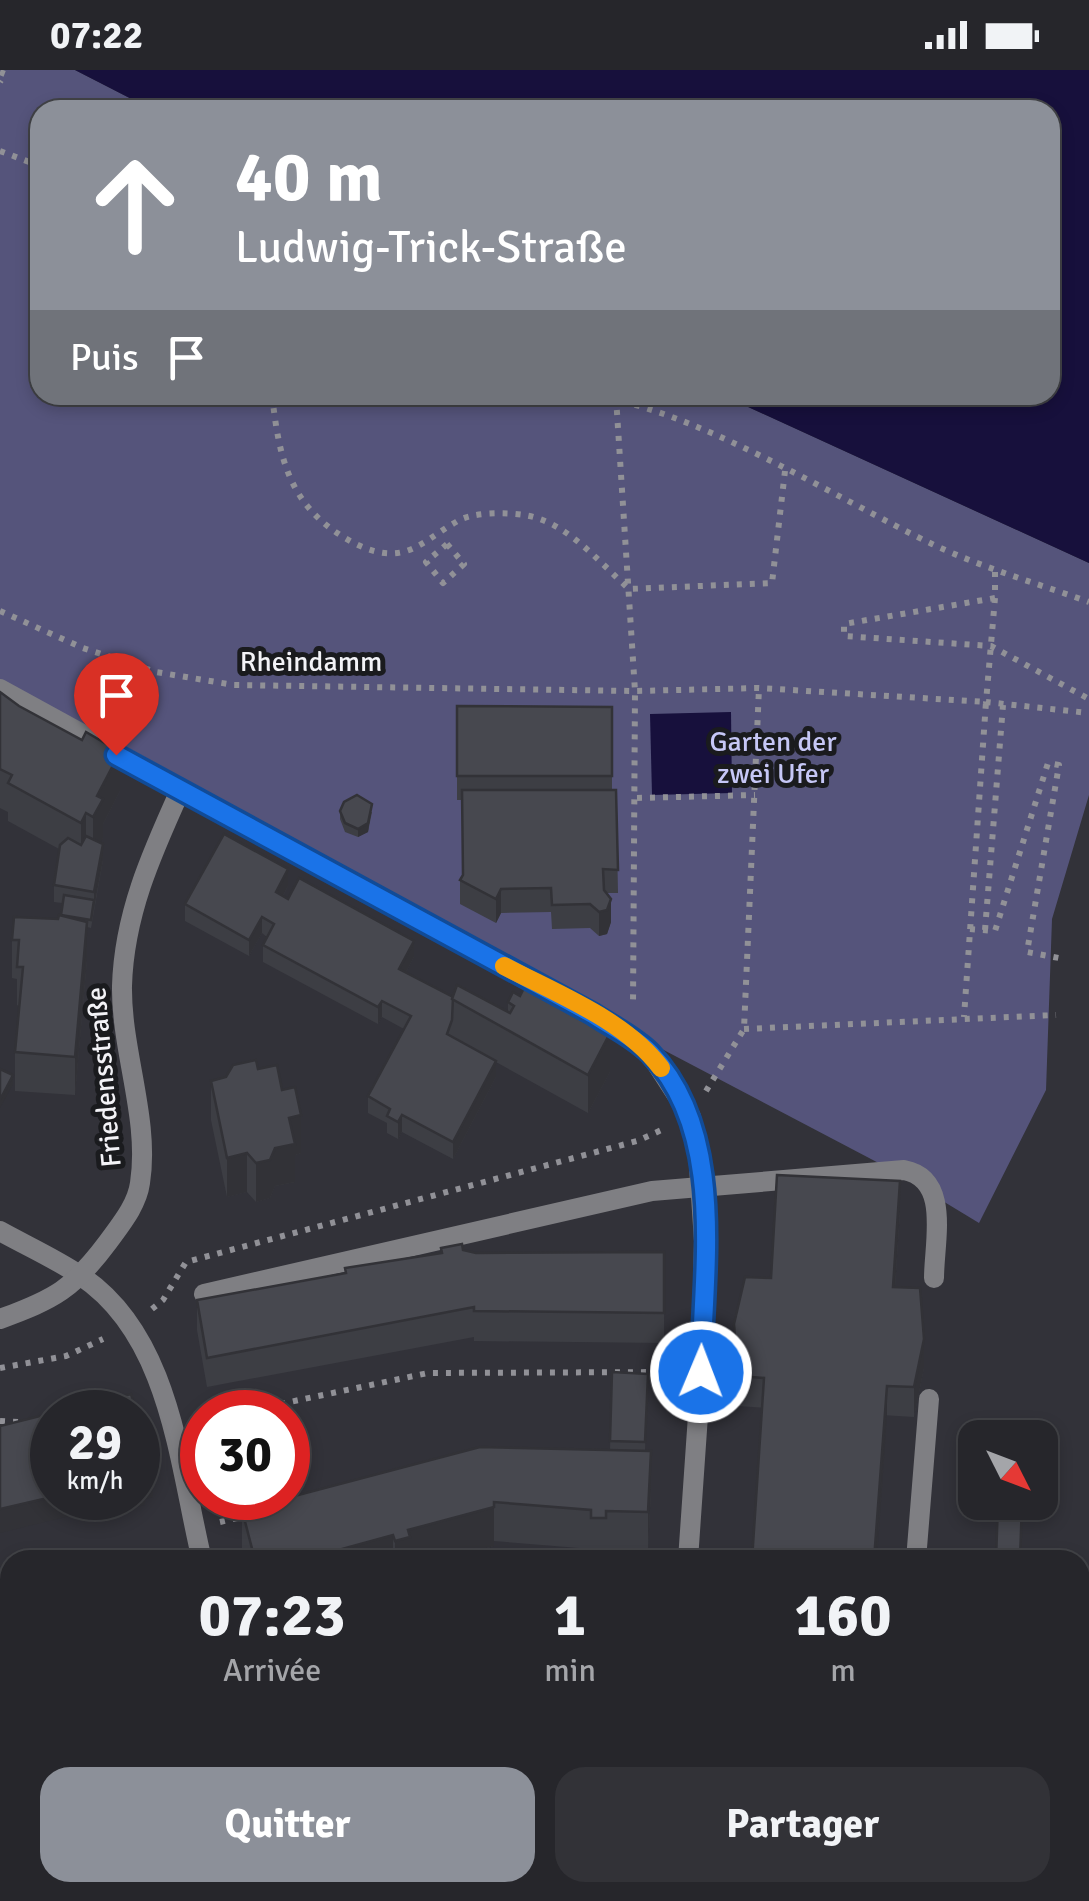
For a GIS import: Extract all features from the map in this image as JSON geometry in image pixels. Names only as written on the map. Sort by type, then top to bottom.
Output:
[{"type":"street","points":[[0,690],[649,1052],[691,1117],[702,1188],[701,1372],[689,1550]]},
{"type":"street","name":"Friedensstraße","points":[[82,1277],[129,1214],[140,1186],[142,1155],[122,989],[125,941],[143,876],[180,791]]},
{"type":"street","points":[[204,1294],[652,1191],[914,1172],[927,1179],[935,1192],[934,1278]]},
{"type":"street","points":[[0,1231],[82,1277],[128,1328],[164,1395],[200,1550]]},
{"type":"street","points":[[0,1319],[60,1296],[82,1277]]},
{"type":"street","points":[[917,1550],[929,1399]]},
{"type":"path","points":[[0,72],[5,74],[0,82]]},
{"type":"path","points":[[0,152],[30,162]]},
{"type":"path","points":[[273,405],[279,453],[294,491],[321,524],[358,546],[392,554],[412,549],[460,518],[524,515],[559,528],[629,589],[772,583],[786,471]]},
{"type":"path","points":[[616,405],[635,691],[637,798],[636,994],[626,1036]]},
{"type":"path","points":[[632,405],[786,471],[995,572],[1089,602]]},
{"type":"path","points":[[412,549],[444,583],[464,564],[446,544],[426,562]]},
{"type":"path","points":[[964,1018],[995,572]]},
{"type":"path","points":[[995,598],[844,624],[844,636],[991,646],[1088,707]]},
{"type":"path","name":"Rheindamm","points":[[0,611],[83,648],[156,672],[234,686],[635,691],[759,688],[1088,707]]},
{"type":"path","points":[[0,1368],[66,1356],[128,1328],[163,1300],[186,1262],[637,1140],[691,1117],[744,1029],[759,688]]},
{"type":"path","points":[[985,930],[1002,704]]},
{"type":"path","points":[[969,930],[995,932],[1048,764],[1059,765],[1028,952],[1059,958]]},
{"type":"path","points":[[637,798],[755,794]]},
{"type":"path","points":[[744,1029],[1056,1015]]},
{"type":"path","points":[[310,1398],[428,1373],[668,1372]]},
{"type":"path","points":[[0,1421],[30,1422]]},
{"type":"path","points":[[194,1528],[228,1520]]},
{"type":"green space","name":"Garten der zwei Ufer","points":[[0,70],[75,70],[134,100],[30,100],[30,405],[744,405],[1089,563],[1089,795],[1052,919],[1046,1090],[979,1223],[890,1169],[0,701]]},
{"type":"shaded area","points":[[75,70],[1089,70],[1089,563],[744,405],[1060,405],[1060,100],[134,100]]},
{"type":"shaded area","points":[[731,712],[732,793],[652,795],[650,714]]},
{"type":"building","points":[[0,692],[82,740],[86,732],[120,752],[97,796],[103,799],[93,817],[86,813],[81,823],[8,783],[12,775],[0,769]]},
{"type":"building","points":[[457,706],[612,707],[612,776],[457,776]]},
{"type":"building","points":[[462,790],[616,790],[618,870],[603,869],[604,890],[611,899],[607,910],[599,912],[590,904],[552,905],[551,888],[501,889],[496,899],[460,880]]},
{"type":"building","points":[[357,795],[372,804],[368,823],[358,829],[345,823],[340,811],[344,802]]},
{"type":"building","points":[[224,834],[288,869],[276,892],[288,899],[299,878],[414,941],[399,969],[453,997],[447,1034],[496,1061],[453,1142],[402,1115],[398,1122],[387,1116],[390,1109],[368,1096],[411,1016],[382,1001],[378,1007],[263,945],[274,924],[262,917],[249,940],[185,904]]},
{"type":"building","points":[[86,836],[103,844],[94,892],[54,885],[60,845],[68,838],[81,845]]},
{"type":"building","points":[[64,895],[94,900],[91,920],[61,915]]},
{"type":"building","points":[[59,915],[87,922],[75,1057],[15,1052],[23,967],[17,967],[19,940],[12,940],[14,917],[58,919]]},
{"type":"building","points":[[457,985],[510,1013],[514,1006],[508,1002],[513,992],[520,996],[524,988],[610,1033],[588,1075],[452,999]]},
{"type":"building","points":[[256,1060],[258,1069],[277,1065],[282,1090],[295,1087],[301,1115],[289,1118],[295,1144],[275,1148],[270,1160],[256,1163],[247,1153],[227,1158],[211,1081],[226,1077],[233,1065]]},
{"type":"building","points":[[0,1069],[13,1075],[0,1100]]},
{"type":"building","points":[[777,1175],[900,1181],[893,1287],[920,1288],[924,1339],[914,1387],[887,1386],[875,1550],[753,1550],[764,1378],[738,1376],[734,1324],[745,1277],[771,1278]]},
{"type":"building","points":[[462,1244],[463,1250],[476,1253],[664,1252],[664,1313],[474,1311],[474,1307],[207,1358],[197,1300],[346,1273],[345,1268],[442,1253],[441,1248]]},
{"type":"building","points":[[612,1372],[648,1374],[645,1442],[610,1441]]},
{"type":"building","points":[[30,1418],[30,1502],[0,1509],[0,1426]]},
{"type":"building","points":[[480,1447],[651,1451],[648,1512],[606,1511],[606,1518],[591,1518],[591,1510],[494,1502],[494,1507],[408,1530],[410,1537],[395,1541],[393,1535],[338,1550],[252,1550],[245,1520],[310,1520],[310,1492]]},
{"type":"building","points":[[997,1520],[1021,1520],[1020,1550],[996,1550]]},
{"type":"slow traffic","points":[[504,966],[593,1014],[649,1052],[661,1068]]},
{"type":"route","points":[[116,755],[593,1014],[649,1052],[674,1085],[691,1117],[698,1151],[704,1241],[701,1372]]}]
